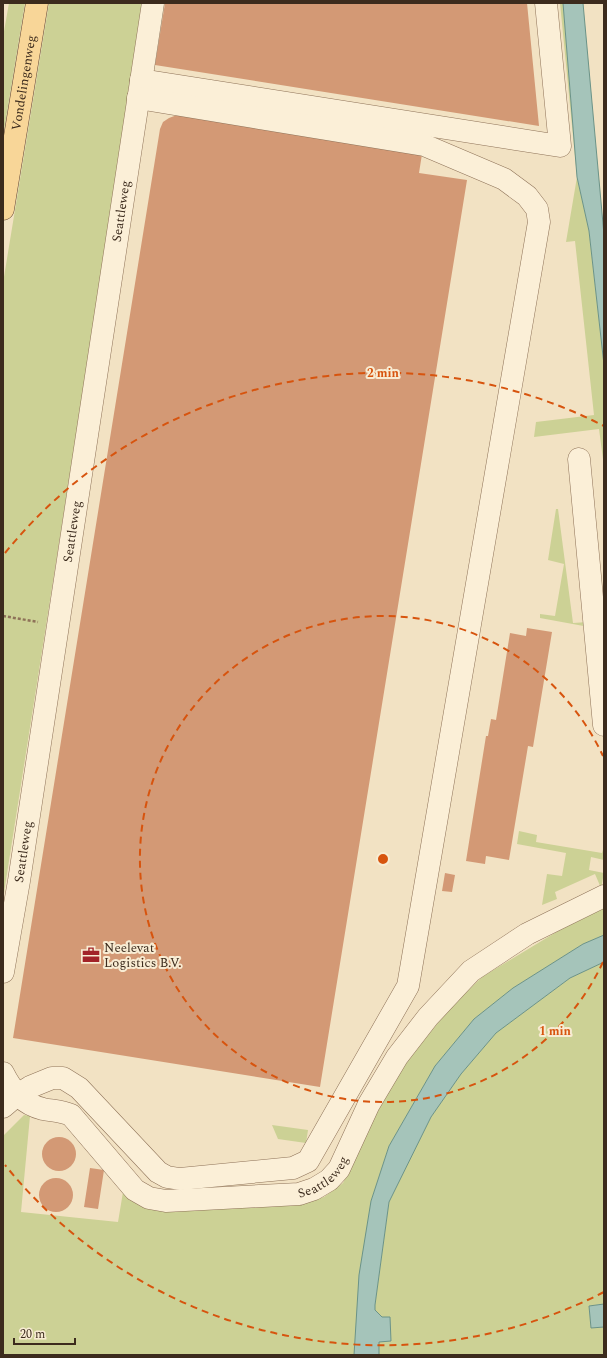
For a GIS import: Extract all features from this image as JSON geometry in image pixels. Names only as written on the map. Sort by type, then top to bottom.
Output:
[{"type":"main road","name":"Vondelingenweg","points":[[3,209],[37,3]]},
{"type":"street","name":"Seattleweg","points":[[3,972],[19,881],[153,3]]},
{"type":"street","points":[[139,90],[560,146],[546,3]]},
{"type":"street","points":[[10,1101],[30,1087],[52,1078],[63,1078],[71,1081],[158,1172],[167,1177],[180,1179],[293,1168],[308,1161],[408,986],[538,222],[537,209],[527,196],[504,180],[424,145],[139,90]]},
{"type":"street","points":[[579,459],[604,725]]},
{"type":"street","name":"Seattleweg","points":[[3,1073],[10,1101],[29,1104],[44,1109],[61,1111],[71,1115],[135,1190],[150,1198],[166,1201],[299,1194],[314,1189],[329,1180],[339,1169],[369,1104],[397,1057],[449,994],[477,967],[506,946],[554,920],[604,896]]},
{"type":"path","points":[[3,616],[58,626]]},
{"type":"green space","points":[[9,3],[25,3],[3,137],[3,37]]},
{"type":"green space","points":[[49,3],[144,3],[3,899],[3,283]]},
{"type":"green space","points":[[560,3],[563,3],[577,177]]},
{"type":"green space","points":[[577,177],[589,231],[604,365],[604,467],[599,429],[534,437],[536,422],[594,415],[575,241],[566,242]]},
{"type":"green space","points":[[556,509],[558,509],[573,623],[588,622],[589,627],[540,618],[540,614],[555,616],[564,564],[548,560]]},
{"type":"green space","points":[[519,831],[537,835],[536,842],[602,853],[604,846],[604,860],[591,857],[589,870],[604,873],[601,888],[595,874],[555,892],[557,899],[542,905],[547,874],[562,876],[566,853],[517,844]]},
{"type":"green space","points":[[604,908],[604,935],[583,944],[513,988],[474,1019],[435,1066],[389,1146],[371,1201],[354,1355],[3,1355],[3,1136],[24,1115],[30,1116],[21,1212],[118,1222],[123,1192],[309,1201],[324,1197],[343,1183],[374,1118],[406,1062],[451,1007],[482,977],[568,925]]},
{"type":"green space","points":[[604,962],[604,1304],[589,1306],[591,1328],[604,1327],[604,1355],[379,1355],[379,1342],[390,1317],[382,1317],[375,1310],[389,1202],[431,1117],[461,1074],[496,1033],[570,978]]},
{"type":"green space","points":[[272,1125],[308,1130],[306,1143],[278,1139]]},
{"type":"water","points":[[563,3],[583,3],[604,235],[604,365],[589,231],[577,177]]},
{"type":"water","points":[[604,935],[604,962],[570,978],[496,1033],[461,1074],[431,1117],[389,1202],[375,1310],[382,1317],[390,1317],[391,1341],[379,1342],[379,1355],[354,1355],[359,1275],[371,1201],[389,1146],[435,1066],[474,1019],[513,988],[583,944]]},
{"type":"water","points":[[604,1304],[604,1327],[591,1328],[589,1306]]},
{"type":"building","points":[[165,3],[527,3],[539,126],[155,65]]},
{"type":"building","points":[[177,115],[422,154],[419,173],[467,180],[320,1087],[13,1038],[160,129],[163,122]]},
{"type":"building","points":[[527,628],[552,632],[533,747],[528,746],[509,860],[486,856],[485,864],[466,861],[486,736],[488,736],[491,719],[496,720],[510,633],[526,636]]},
{"type":"building","points":[[445,873],[455,875],[452,892],[442,891]]},
{"type":"building","points":[[56,1137],[62,1137],[66,1138],[73,1144],[76,1154],[75,1161],[69,1168],[62,1171],[56,1171],[52,1170],[45,1164],[42,1157],[42,1151],[43,1147],[49,1140]]},
{"type":"building","points":[[90,1168],[104,1170],[98,1209],[84,1207]]},
{"type":"building","points":[[53,1178],[59,1178],[63,1179],[70,1185],[73,1195],[72,1202],[66,1209],[59,1212],[53,1212],[49,1211],[42,1205],[39,1198],[39,1192],[40,1188],[46,1181]]},
{"type":"place","name":"Neelevat Logistics B.V.","points":[[91,955]]}]
